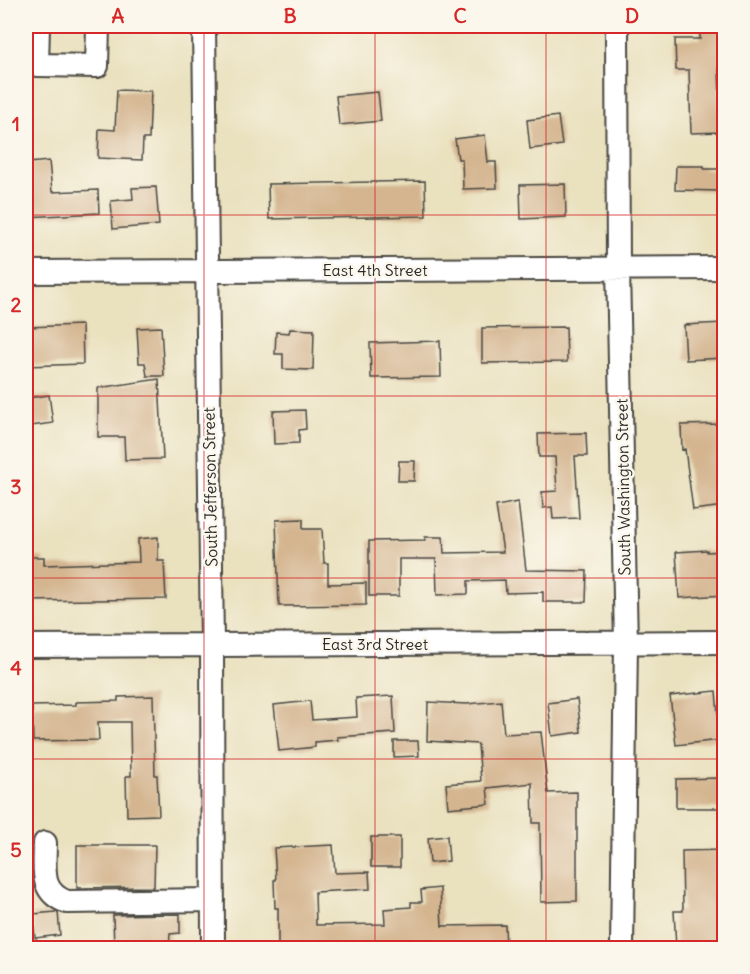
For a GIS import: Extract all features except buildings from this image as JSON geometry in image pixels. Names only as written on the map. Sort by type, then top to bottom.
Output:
[{"type":"street","points":[[38,26],[37,65],[97,66],[98,26]]},
{"type":"street","name":"South Jefferson Street","points":[[204,26],[212,644],[213,948]]},
{"type":"street","name":"South Washington Street","points":[[617,26],[618,269],[626,644],[622,948]]},
{"type":"street","name":"East 4th Street","points":[[26,272],[724,268]]},
{"type":"street","name":"East 3rd Street","points":[[26,646],[724,642]]},
{"type":"street","points":[[45,843],[47,887],[56,897],[67,902],[213,900]]}]
